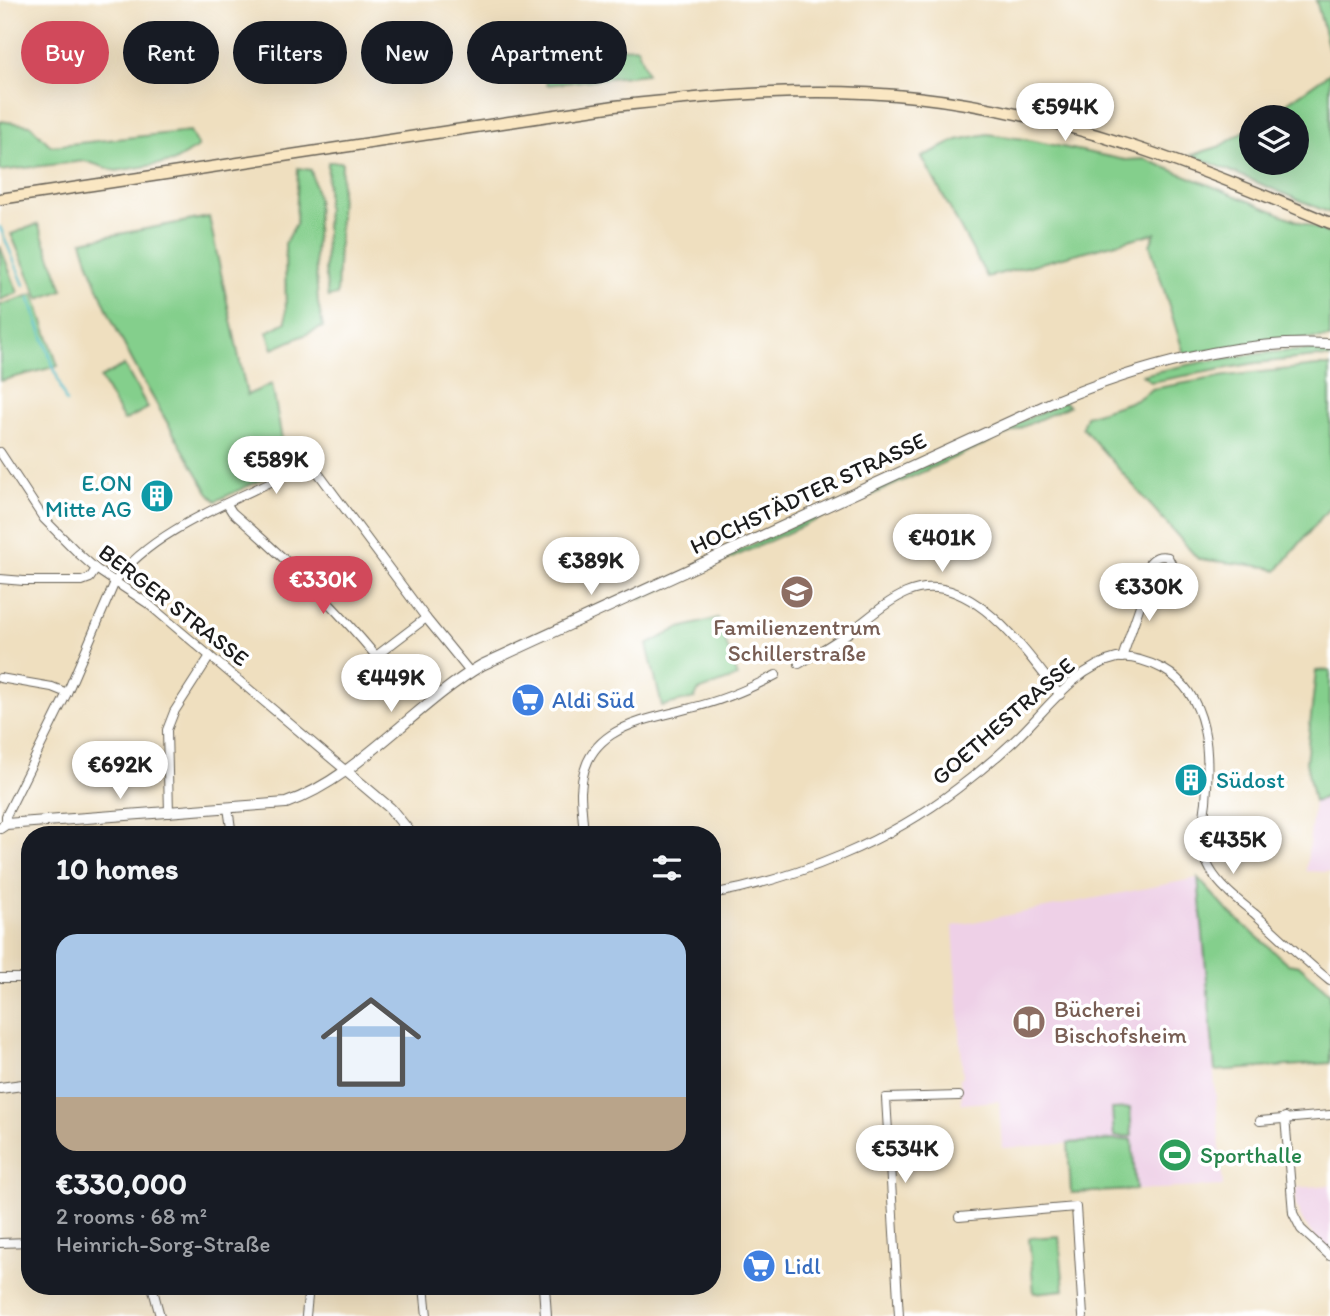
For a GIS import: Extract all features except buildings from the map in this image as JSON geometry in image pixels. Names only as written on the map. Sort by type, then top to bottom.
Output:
[{"type":"main road","points":[[0,199],[615,106],[694,97],[806,92],[916,97],[1063,126],[1156,153],[1330,223]]},
{"type":"street","name":"HOCHSTÄDTER STRASSE","points":[[7,825],[286,803],[316,790],[345,770],[470,672],[529,642],[1034,411],[1091,386],[1156,366],[1217,353],[1294,344],[1330,344]]},
{"type":"street","name":"BERGER STRASSE","points":[[0,452],[44,519],[96,569],[147,603],[345,770]]},
{"type":"street","points":[[7,825],[6,816],[67,693],[115,582],[123,571],[149,548],[310,462],[426,618],[470,672]]},
{"type":"street","points":[[227,504],[232,512],[281,554],[332,605],[376,656],[426,618]]},
{"type":"street","points":[[0,579],[82,581],[90,578],[96,569]]},
{"type":"street","points":[[1149,579],[1122,658],[1151,663],[1175,677],[1188,691],[1199,710],[1207,755],[1203,845],[1210,869],[1237,899],[1330,981]]},
{"type":"street","points":[[799,664],[844,636],[899,596],[932,587],[968,599],[989,614],[1014,638],[1060,695]]},
{"type":"street","points":[[169,813],[166,730],[174,712],[210,656]]},
{"type":"street","name":"GOETHESTRASSE","points":[[721,892],[777,878],[895,829],[939,803],[984,767],[1087,672],[1107,661],[1122,658]]},
{"type":"street","points":[[583,826],[583,779],[592,755],[608,736],[627,724],[712,702],[776,675]]},
{"type":"street","points":[[0,678],[52,687],[67,693]]},
{"type":"street","points":[[345,770],[390,808],[405,826]]},
{"type":"street","points":[[228,808],[231,826]]},
{"type":"street","points":[[0,978],[21,978]]},
{"type":"street","points":[[0,1088],[21,1085]]},
{"type":"street","points":[[899,1316],[886,1098],[959,1096]]},
{"type":"street","points":[[1260,1121],[1330,1115]]},
{"type":"street","points":[[1285,1117],[1293,1213],[1301,1229],[1330,1256]]},
{"type":"street","points":[[959,1217],[1076,1207],[1083,1316]]},
{"type":"street","points":[[0,1243],[21,1242]]},
{"type":"street","points":[[154,1295],[160,1316]]},
{"type":"street","points":[[306,1316],[308,1295]]},
{"type":"street","points":[[425,1295],[427,1316]]},
{"type":"street","points":[[545,1295],[546,1316]]},
{"type":"shaded area","points":[[1330,795],[1330,872],[1306,871],[1314,802]]},
{"type":"shaded area","points":[[1198,878],[1223,1186],[1136,1190],[1132,1139],[1002,1148],[999,1101],[962,1104],[960,1078],[963,1077],[953,926]]},
{"type":"shaded area","points":[[1330,1185],[1330,1250],[1303,1222],[1296,1206],[1296,1188]]},
{"type":"green space","points":[[1316,0],[1330,0],[1330,53]]},
{"type":"green space","points":[[637,47],[647,74],[627,76],[627,48]]},
{"type":"green space","points":[[1330,73],[1330,213],[1240,175],[1309,175],[1309,105],[1284,105]]},
{"type":"green space","points":[[0,121],[30,125],[51,146],[190,131],[198,147],[173,162],[116,171],[85,161],[0,171]]},
{"type":"green space","points":[[987,134],[1125,160],[1145,159],[1330,234],[1330,338],[1294,339],[1184,354],[1150,245],[1155,233],[987,277],[922,157],[957,140]]},
{"type":"green space","points":[[1239,135],[1239,175],[1192,155],[1221,146]]},
{"type":"green space","points":[[328,162],[342,162],[337,295],[328,297],[325,269]]},
{"type":"green space","points":[[298,168],[311,170],[318,200],[315,258],[318,303],[323,327],[273,349],[267,332],[286,322],[285,243],[296,224]]},
{"type":"green space","points":[[209,217],[247,395],[272,384],[287,467],[216,501],[208,492],[121,339],[106,307],[82,241]]},
{"type":"green space","points":[[38,224],[63,290],[39,299],[11,234]]},
{"type":"green space","points":[[0,246],[18,293],[0,300]]},
{"type":"green space","points":[[34,294],[58,366],[0,381],[0,305]]},
{"type":"green space","points":[[1330,351],[1330,358],[1256,363],[1151,382],[1142,375],[1229,358]]},
{"type":"green space","points":[[124,365],[148,408],[124,421],[100,378]]},
{"type":"green space","points":[[1330,366],[1330,507],[1277,571],[1267,567],[1198,559],[1082,427],[1086,416],[1136,400],[1152,389],[1226,376]]},
{"type":"green space","points":[[1064,402],[1069,406],[641,599],[639,596]]},
{"type":"green space","points":[[718,618],[737,677],[698,691],[695,698],[662,706],[647,645],[677,629]]},
{"type":"green space","points":[[1330,670],[1330,795],[1314,802],[1306,762],[1316,671]]},
{"type":"green space","points":[[1198,878],[1227,910],[1288,964],[1300,966],[1330,993],[1330,1063],[1215,1071]]},
{"type":"green space","points":[[1130,1108],[1132,1136],[1114,1137],[1112,1109]]},
{"type":"green space","points":[[1132,1139],[1136,1190],[1071,1193],[1068,1143]]},
{"type":"green space","points":[[1059,1236],[1064,1290],[1034,1293],[1029,1238]]},
{"type":"waterway","points":[[0,227],[24,285]]},
{"type":"waterway","points":[[29,297],[66,402]]},
{"type":"place","name":"E.ON Mitte AG","points":[[157,496]]},
{"type":"place","name":"Familienzentrum Schillerstraße","points":[[797,592]]},
{"type":"place","name":"Aldi Süd","points":[[528,700]]},
{"type":"place","name":"Südost","points":[[1191,780]]},
{"type":"place","name":"Bücherei Bischofsheim","points":[[1029,1022]]},
{"type":"place","name":"Sporthalle","points":[[1175,1155]]},
{"type":"place","name":"Lidl","points":[[759,1266]]}]
